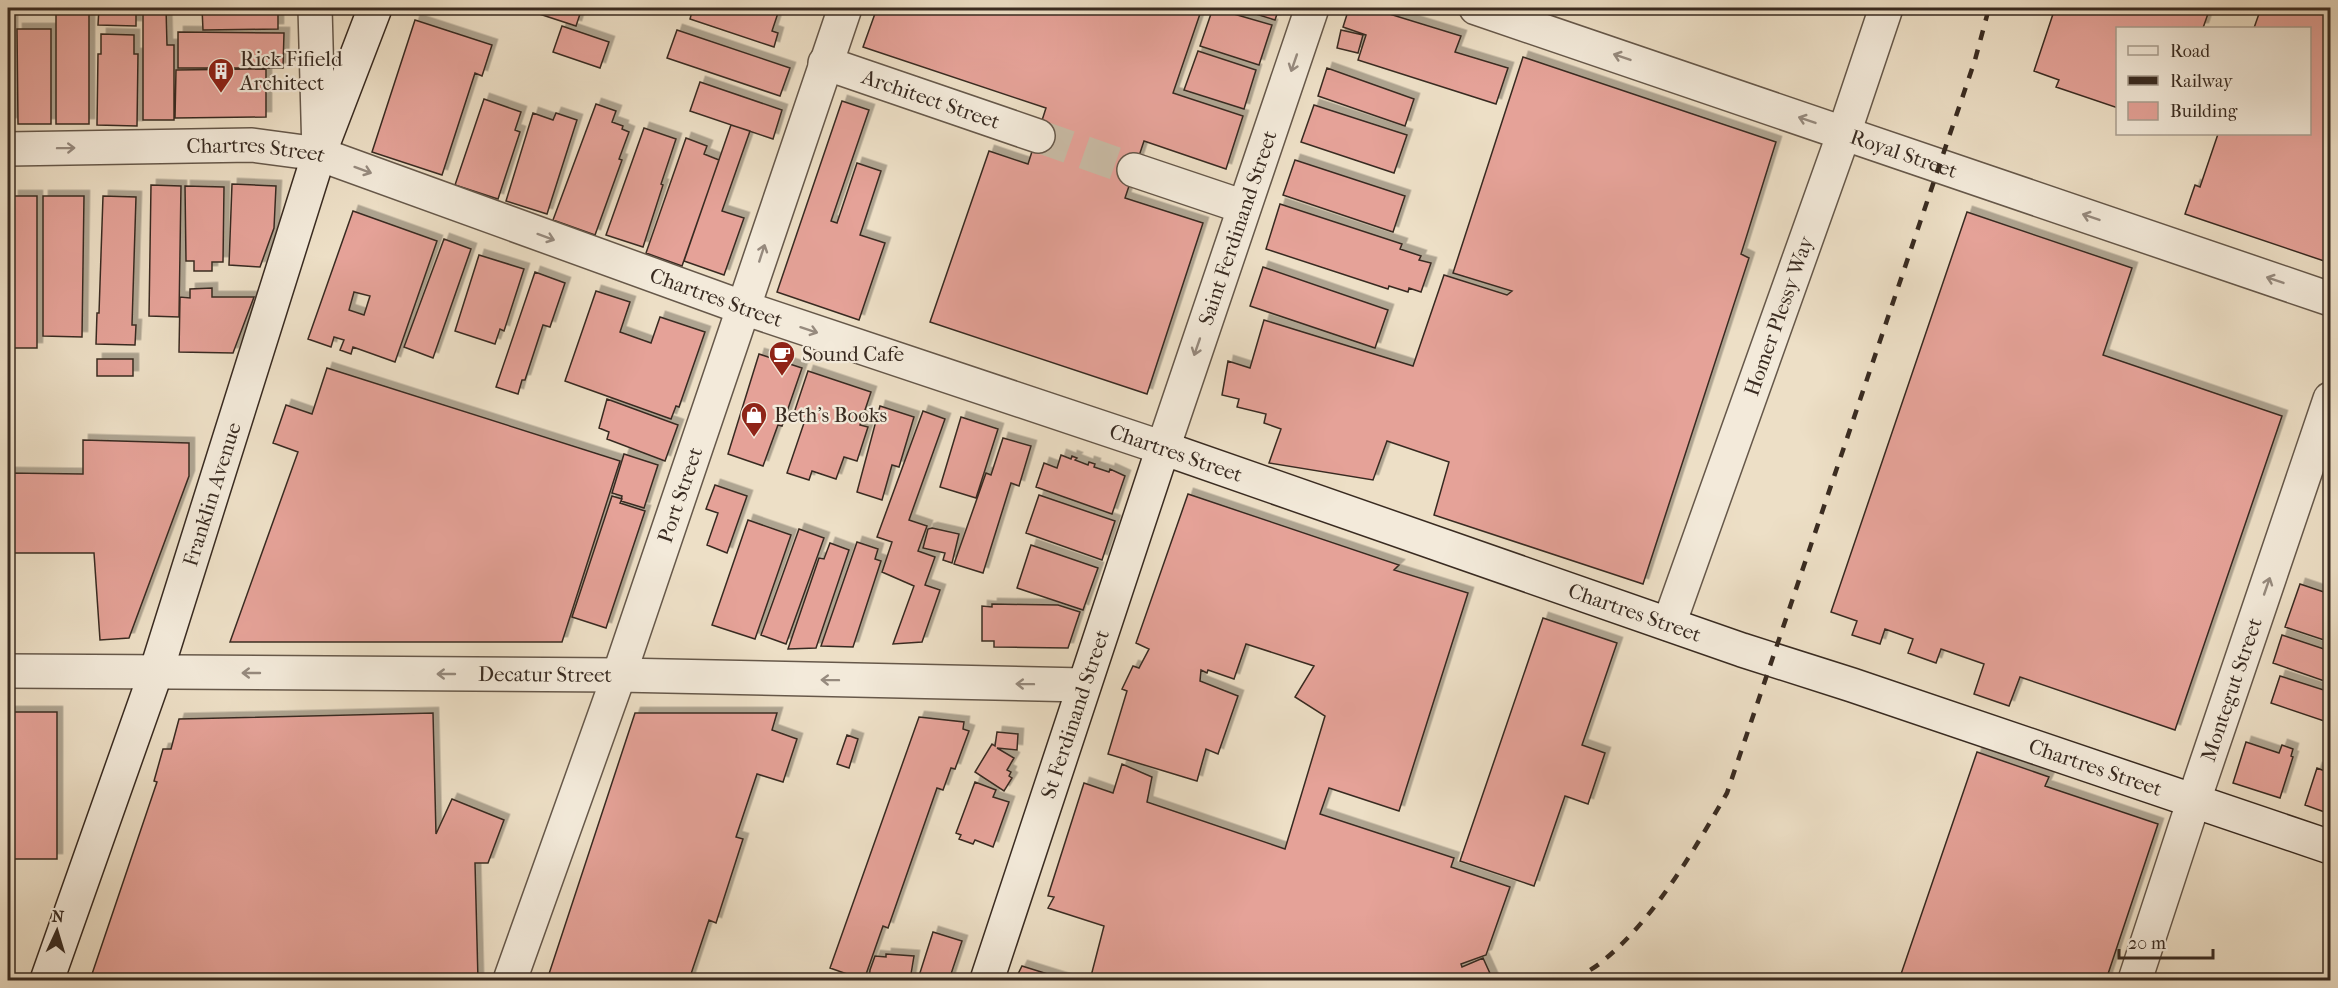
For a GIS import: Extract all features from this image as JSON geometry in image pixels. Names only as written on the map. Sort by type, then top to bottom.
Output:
[{"type":"street","points":[[315,8],[319,154]]},
{"type":"street","name":"Franklin Avenue","points":[[48,981],[156,672],[319,154],[375,8]]},
{"type":"street","name":"Port Street","points":[[510,981],[620,675],[845,8]]},
{"type":"street","name":"Saint Ferdinand Street","points":[[1163,448],[1312,8]]},
{"type":"street","name":"Royal Street","points":[[1476,8],[2331,299]]},
{"type":"street","name":"Homer Plessy Way","points":[[1669,624],[1844,133],[1886,8]]},
{"type":"street","name":"Architect Street","points":[[825,63],[1038,136]]},
{"type":"street","name":"Chartres Street","points":[[8,149],[252,145],[319,154],[744,308],[1163,448],[1669,624],[2331,847]]},
{"type":"street","points":[[1134,170],[1244,207]]},
{"type":"street","name":"Montegut Street","points":[[2136,981],[2194,800],[2331,399]]},
{"type":"street","name":"St Ferdinand Street","points":[[987,981],[1163,448]]},
{"type":"street","name":"Decatur Street","points":[[8,672],[620,675],[1084,685]]},
{"type":"building","points":[[8,8],[12,8],[12,123],[8,123]]},
{"type":"building","points":[[56,8],[89,8],[89,124],[56,124]]},
{"type":"building","points":[[99,8],[136,8],[136,26],[98,25]]},
{"type":"building","points":[[143,8],[166,8],[167,45],[174,45],[174,120],[143,120]]},
{"type":"building","points":[[202,8],[278,8],[278,29],[203,30]]},
{"type":"building","points":[[521,8],[582,8],[576,26]]},
{"type":"building","points":[[693,8],[772,8],[779,10],[772,31],[778,33],[774,47],[690,19]]},
{"type":"building","points":[[877,8],[1202,8],[1173,93],[1243,116],[1226,169],[1144,141],[1125,198],[1203,223],[1147,394],[930,322],[989,151],[1028,164],[1046,108],[863,47]]},
{"type":"building","points":[[1213,8],[1272,25],[1259,65],[1200,46]]},
{"type":"building","points":[[1236,8],[1279,8],[1275,20]]},
{"type":"building","points":[[1349,8],[1370,8],[1461,36],[1455,52],[1508,68],[1496,104],[1358,60],[1366,35],[1343,27]]},
{"type":"building","points":[[2055,8],[2210,8],[2203,27],[2116,27],[2116,107],[2056,87],[2059,80],[2034,71]]},
{"type":"building","points":[[2261,8],[2330,8],[2330,263],[2185,214],[2195,185],[2200,187],[2218,135],[2311,135],[2311,27],[2254,27]]},
{"type":"building","points":[[415,20],[492,45],[482,76],[475,73],[442,175],[372,152]]},
{"type":"building","points":[[562,26],[609,42],[600,68],[553,52]]},
{"type":"building","points":[[17,29],[51,29],[51,124],[18,124]]},
{"type":"building","points":[[677,30],[790,68],[780,96],[667,58]]},
{"type":"building","points":[[1341,30],[1363,35],[1358,53],[1337,48]]},
{"type":"building","points":[[178,32],[284,33],[283,68],[178,68]]},
{"type":"building","points":[[101,34],[134,35],[134,54],[138,54],[137,126],[97,125],[98,54],[101,54]]},
{"type":"building","points":[[1198,51],[1256,70],[1244,109],[1184,90]]},
{"type":"building","points":[[1523,57],[1776,142],[1741,254],[1749,258],[1643,584],[1434,515],[1449,462],[1387,441],[1373,480],[1269,463],[1281,429],[1264,423],[1266,414],[1237,407],[1239,399],[1222,395],[1228,361],[1250,368],[1264,320],[1413,366],[1444,275],[1507,295],[1512,291],[1453,273]]},
{"type":"building","points":[[1327,68],[1414,99],[1405,126],[1318,96]]},
{"type":"building","name":"Rick Fifield Architect","points":[[266,69],[266,117],[175,118],[176,70]]},
{"type":"building","points":[[700,82],[782,110],[773,139],[690,111]]},
{"type":"building","points":[[484,99],[521,112],[515,130],[520,132],[498,199],[455,185]]},
{"type":"building","points":[[842,101],[869,110],[831,221],[837,223],[857,163],[881,171],[860,235],[885,243],[859,320],[777,292]]},
{"type":"building","points":[[596,104],[616,111],[612,122],[623,126],[622,129],[629,132],[619,159],[622,160],[595,235],[553,220]]},
{"type":"building","points":[[1314,105],[1407,135],[1394,173],[1301,142]]},
{"type":"building","points":[[533,113],[553,120],[556,113],[577,120],[547,214],[506,201]]},
{"type":"building","points":[[731,125],[750,131],[722,211],[744,218],[724,275],[684,261]]},
{"type":"building","points":[[644,128],[676,139],[643,247],[606,235]]},
{"type":"building","points":[[686,138],[707,146],[704,154],[719,160],[682,266],[646,253]]},
{"type":"building","points":[[1295,160],[1405,196],[1393,232],[1283,195]]},
{"type":"building","points":[[232,184],[276,186],[274,228],[260,267],[229,265]]},
{"type":"building","points":[[151,185],[181,186],[179,317],[149,316]]},
{"type":"building","points":[[185,186],[224,187],[223,262],[212,262],[212,271],[194,271],[194,261],[186,261]]},
{"type":"building","points":[[13,196],[37,196],[37,348],[13,348]]},
{"type":"building","points":[[43,196],[84,196],[82,337],[43,336]]},
{"type":"building","points":[[103,196],[136,197],[132,325],[136,325],[135,345],[96,344]]},
{"type":"building","points":[[1280,204],[1402,244],[1400,249],[1421,256],[1419,260],[1431,263],[1421,292],[1409,288],[1408,292],[1389,286],[1388,289],[1266,249]]},
{"type":"building","points":[[353,211],[437,241],[395,362],[353,347],[351,354],[340,350],[344,340],[334,337],[331,347],[308,339]],"holes":[[[354,292],[370,296],[364,315],[349,310]]]},
{"type":"building","points":[[1967,212],[2132,268],[2103,355],[2282,416],[2175,730],[2020,677],[2009,706],[1974,694],[1984,664],[1941,649],[1936,663],[1908,653],[1913,639],[1885,629],[1880,644],[1852,635],[1857,621],[1831,612]]},
{"type":"building","points":[[8,225],[12,226],[8,299]]},
{"type":"building","points":[[444,239],[471,249],[433,358],[404,347]]},
{"type":"building","points":[[479,255],[524,269],[504,331],[500,329],[495,344],[455,331]]},
{"type":"building","points":[[1263,267],[1388,310],[1375,348],[1250,306]]},
{"type":"building","points":[[535,272],[565,283],[550,327],[543,325],[525,380],[522,380],[518,394],[496,387]]},
{"type":"building","points":[[212,288],[212,297],[254,297],[233,353],[179,352],[180,297],[190,298],[190,289]]},
{"type":"building","points":[[596,291],[630,302],[620,332],[651,343],[660,317],[705,332],[679,407],[676,406],[671,419],[565,381]]},
{"type":"building","points":[[759,354],[802,368],[782,426],[778,425],[763,466],[728,454]]},
{"type":"building","points":[[97,359],[133,359],[133,376],[97,376]]},
{"type":"building","points":[[327,368],[620,461],[562,642],[230,642],[298,452],[273,443],[286,405],[312,414]]},
{"type":"building","points":[[808,371],[871,392],[860,425],[868,427],[857,461],[844,457],[836,479],[812,471],[809,480],[787,473],[804,423],[792,419]]},
{"type":"building","points":[[607,399],[678,425],[665,461],[607,439],[609,432],[599,428]]},
{"type":"building","points":[[880,406],[914,417],[899,467],[892,465],[882,500],[857,492]]},
{"type":"building","points":[[923,411],[945,419],[909,520],[927,526],[918,551],[935,557],[925,585],[940,590],[922,642],[893,644],[914,586],[882,572],[892,542],[877,537]]},
{"type":"building","points":[[961,417],[998,429],[976,498],[940,487]]},
{"type":"building","points":[[1003,438],[1031,446],[1019,486],[1011,483],[983,573],[954,564],[986,473],[991,475]]},
{"type":"building","points":[[83,440],[189,443],[189,476],[129,638],[100,640],[94,553],[10,553],[9,473],[83,474]]},
{"type":"building","points":[[624,454],[658,465],[644,508],[621,501],[622,496],[612,493]]},
{"type":"building","points":[[1061,455],[1071,459],[1072,456],[1077,458],[1075,460],[1088,465],[1089,462],[1095,464],[1094,467],[1109,472],[1110,469],[1125,476],[1112,514],[1036,487],[1044,463],[1057,468]]},
{"type":"building","points":[[715,485],[747,496],[727,553],[707,545],[718,513],[706,509]]},
{"type":"building","points":[[1188,494],[1399,565],[1394,570],[1468,593],[1399,811],[1329,788],[1320,814],[1454,858],[1451,867],[1510,887],[1486,955],[1461,964],[1462,967],[1483,958],[1493,980],[1090,980],[1104,926],[1048,908],[1054,897],[1048,896],[1084,783],[1113,793],[1122,764],[1152,777],[1147,802],[1285,849],[1325,716],[1295,697],[1314,666],[1246,644],[1234,679],[1208,670],[1207,673],[1201,670],[1200,681],[1238,696],[1218,754],[1206,749],[1197,781],[1108,754],[1127,691],[1122,689],[1133,666],[1139,668],[1149,649],[1136,643]]},
{"type":"building","points":[[1039,495],[1115,521],[1102,560],[1026,533]]},
{"type":"building","points":[[612,496],[622,499],[620,503],[645,511],[606,628],[572,617]]},
{"type":"building","points":[[748,520],[791,535],[755,639],[712,625]]},
{"type":"building","points":[[799,529],[824,538],[786,644],[761,635]]},
{"type":"building","points":[[928,529],[959,534],[952,563],[943,560],[945,553],[923,548]]},
{"type":"building","points":[[857,542],[878,549],[875,559],[881,561],[853,647],[821,646]]},
{"type":"building","points":[[830,543],[849,550],[816,648],[788,649],[819,558],[824,559]]},
{"type":"building","points":[[1031,545],[1098,568],[1083,610],[1017,588]]},
{"type":"building","points":[[2300,584],[2330,594],[2330,642],[2285,627]]},
{"type":"building","points":[[992,604],[1058,605],[1080,612],[1068,648],[994,647],[994,641],[982,641],[982,606],[992,607]]},
{"type":"building","points":[[1543,618],[1617,643],[1582,745],[1605,753],[1588,804],[1565,796],[1534,886],[1460,861]]},
{"type":"building","points":[[2282,635],[2330,651],[2330,683],[2273,663]]},
{"type":"building","points":[[2280,676],[2330,692],[2330,723],[2271,703]]},
{"type":"building","points":[[8,712],[57,712],[57,859],[8,859]]},
{"type":"building","points":[[433,713],[436,834],[452,799],[504,820],[488,863],[475,863],[478,980],[90,980],[157,782],[154,781],[163,749],[171,749],[179,719]]},
{"type":"building","points":[[635,713],[777,713],[772,730],[797,739],[783,782],[757,774],[736,837],[743,839],[716,923],[709,920],[689,980],[547,980]]},
{"type":"building","points":[[919,717],[964,722],[963,729],[969,731],[955,769],[951,768],[943,790],[937,788],[888,928],[883,926],[864,980],[830,968]]},
{"type":"building","points":[[997,732],[1018,734],[1017,750],[997,748],[1014,758],[1007,770],[1011,772],[1009,776],[1012,778],[1004,791],[975,772],[992,744],[995,746]]},
{"type":"building","points":[[847,735],[858,739],[849,768],[837,764]]},
{"type":"building","points":[[2246,742],[2279,753],[2282,745],[2293,749],[2291,756],[2293,757],[2280,798],[2233,783]]},
{"type":"building","points":[[1977,752],[2049,777],[2045,786],[2158,824],[2106,980],[1899,980]]},
{"type":"building","points":[[2317,768],[2330,773],[2330,814],[2305,805]]},
{"type":"building","points":[[975,782],[996,790],[993,797],[1009,802],[993,847],[975,840],[973,844],[959,839],[961,835],[956,833]]},
{"type":"building","points":[[933,932],[962,941],[949,980],[918,979]]},
{"type":"building","points":[[886,954],[914,956],[910,980],[869,980],[875,956],[886,957]]},
{"type":"building","points":[[1022,966],[1067,980],[1015,980]]},
{"type":"tunnel","points":[[1038,136],[1134,170]]},
{"type":"railway","points":[[1573,980],[1604,960],[1641,924],[1673,882],[1727,793],[1975,60],[1989,8]]},
{"type":"place","name":"Rick Fifield Architect","points":[[221,94]]},
{"type":"place","name":"Sound Cafe","points":[[782,377]]},
{"type":"place","name":"Beth's Books","points":[[754,438]]}]
